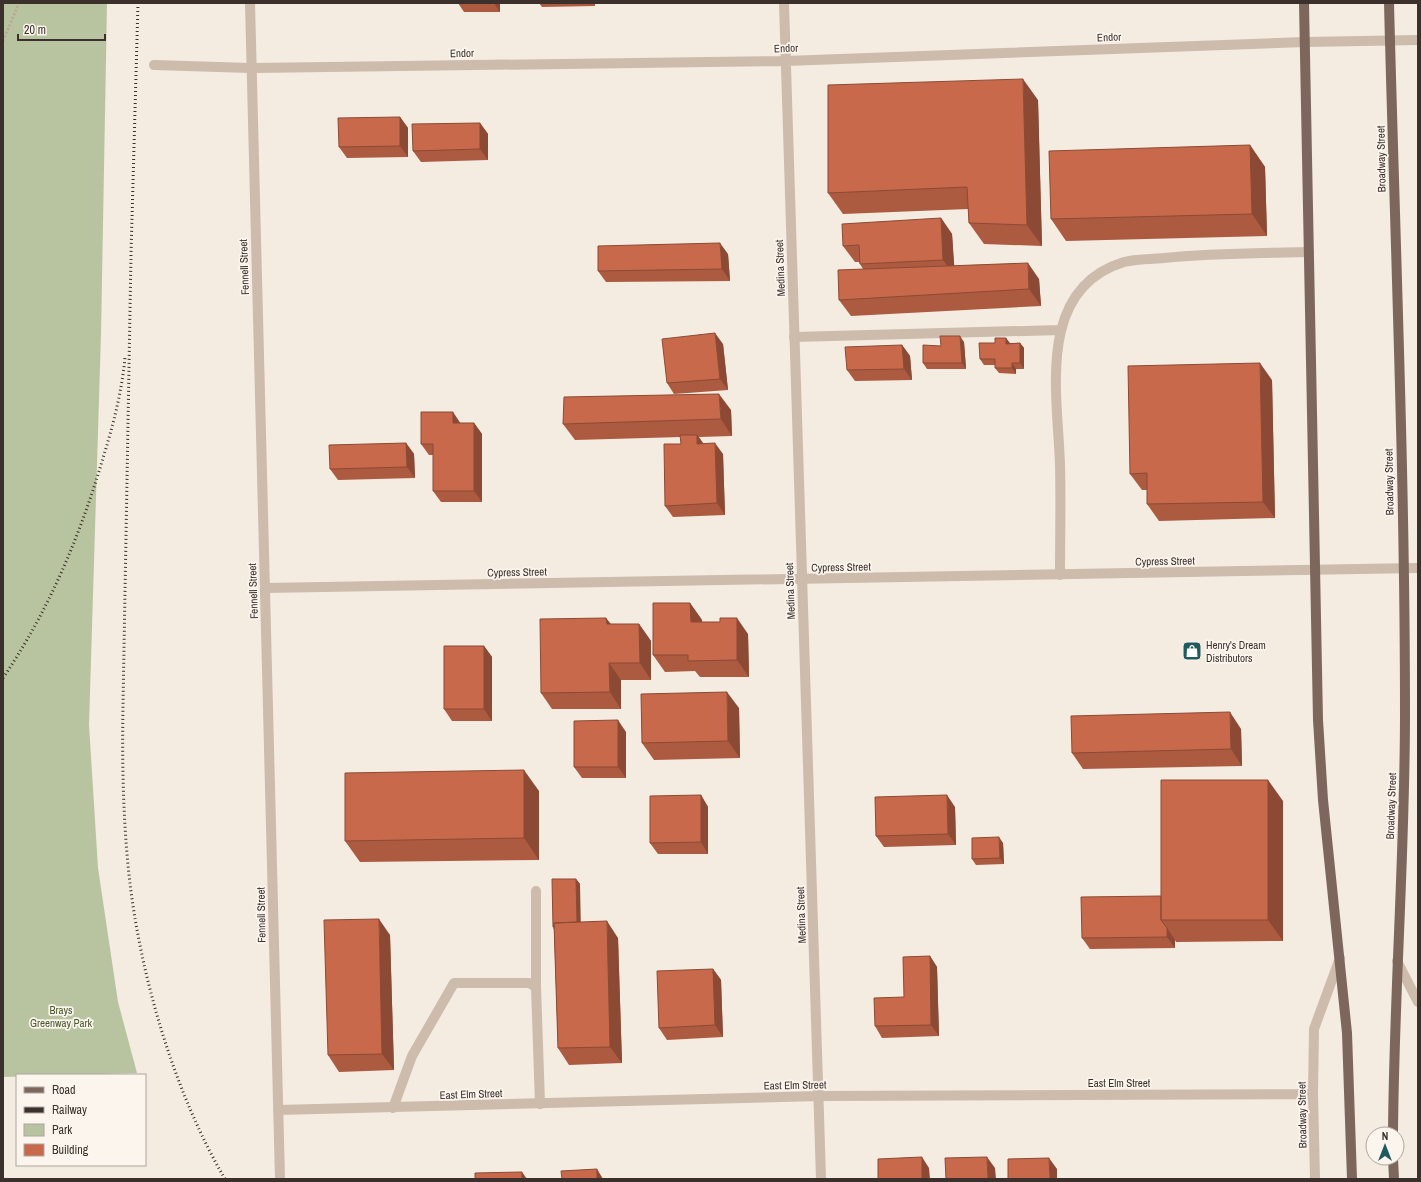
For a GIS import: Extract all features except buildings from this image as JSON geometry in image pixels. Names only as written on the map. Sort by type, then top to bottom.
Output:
[{"type":"main road","name":"Broadway Street","points":[[1304,3],[1318,720],[1323,793],[1347,1033],[1352,1179]]},
{"type":"main road","name":"Broadway Street","points":[[1389,3],[1403,568],[1404,804],[1394,1036],[1393,1126]]},
{"type":"main road","points":[[1394,1166],[1394,1179]]},
{"type":"street","name":"Fennell Street","points":[[250,3],[250,68],[280,1179]]},
{"type":"street","name":"Medina Street","points":[[784,3],[821,1179]]},
{"type":"street","name":"Endor","points":[[154,65],[250,68],[786,61],[1305,42],[1418,40]]},
{"type":"street","points":[[1060,575],[1060,465],[1055,366],[1060,330],[1072,304],[1082,290],[1095,277],[1109,268],[1126,262],[1186,256],[1309,252]]},
{"type":"street","points":[[794,337],[1060,330]]},
{"type":"street","name":"Cypress Street","points":[[265,588],[1418,568]]},
{"type":"street","points":[[536,891],[536,987],[540,1104]]},
{"type":"street","name":"Broadway Street","points":[[1315,1179],[1313,1094],[1314,1029],[1340,958]]},
{"type":"street","name":"Broadway Street","points":[[1397,961],[1418,1002]]},
{"type":"street","points":[[393,1108],[412,1056],[454,983],[529,983],[536,987]]},
{"type":"street","name":"East Elm Street","points":[[278,1110],[819,1096],[1313,1094]]},
{"type":"path","points":[[3,41],[19,3]]},
{"type":"green space","name":"Brays Greenway Park","points":[[3,3],[107,3],[101,334],[89,725],[98,868],[118,1002],[137,1073],[16,1074],[16,1077],[3,1077]]},
{"type":"railway","points":[[138,3],[131,254],[123,705],[125,832],[134,913],[141,952],[162,1032],[190,1109],[225,1179]]},
{"type":"railway","points":[[3,678],[20,652],[49,599],[62,572],[84,516],[114,421],[122,383],[125,357]]},
{"type":"place","name":"Henry's Dream Distributors","points":[[1192,651]]}]
